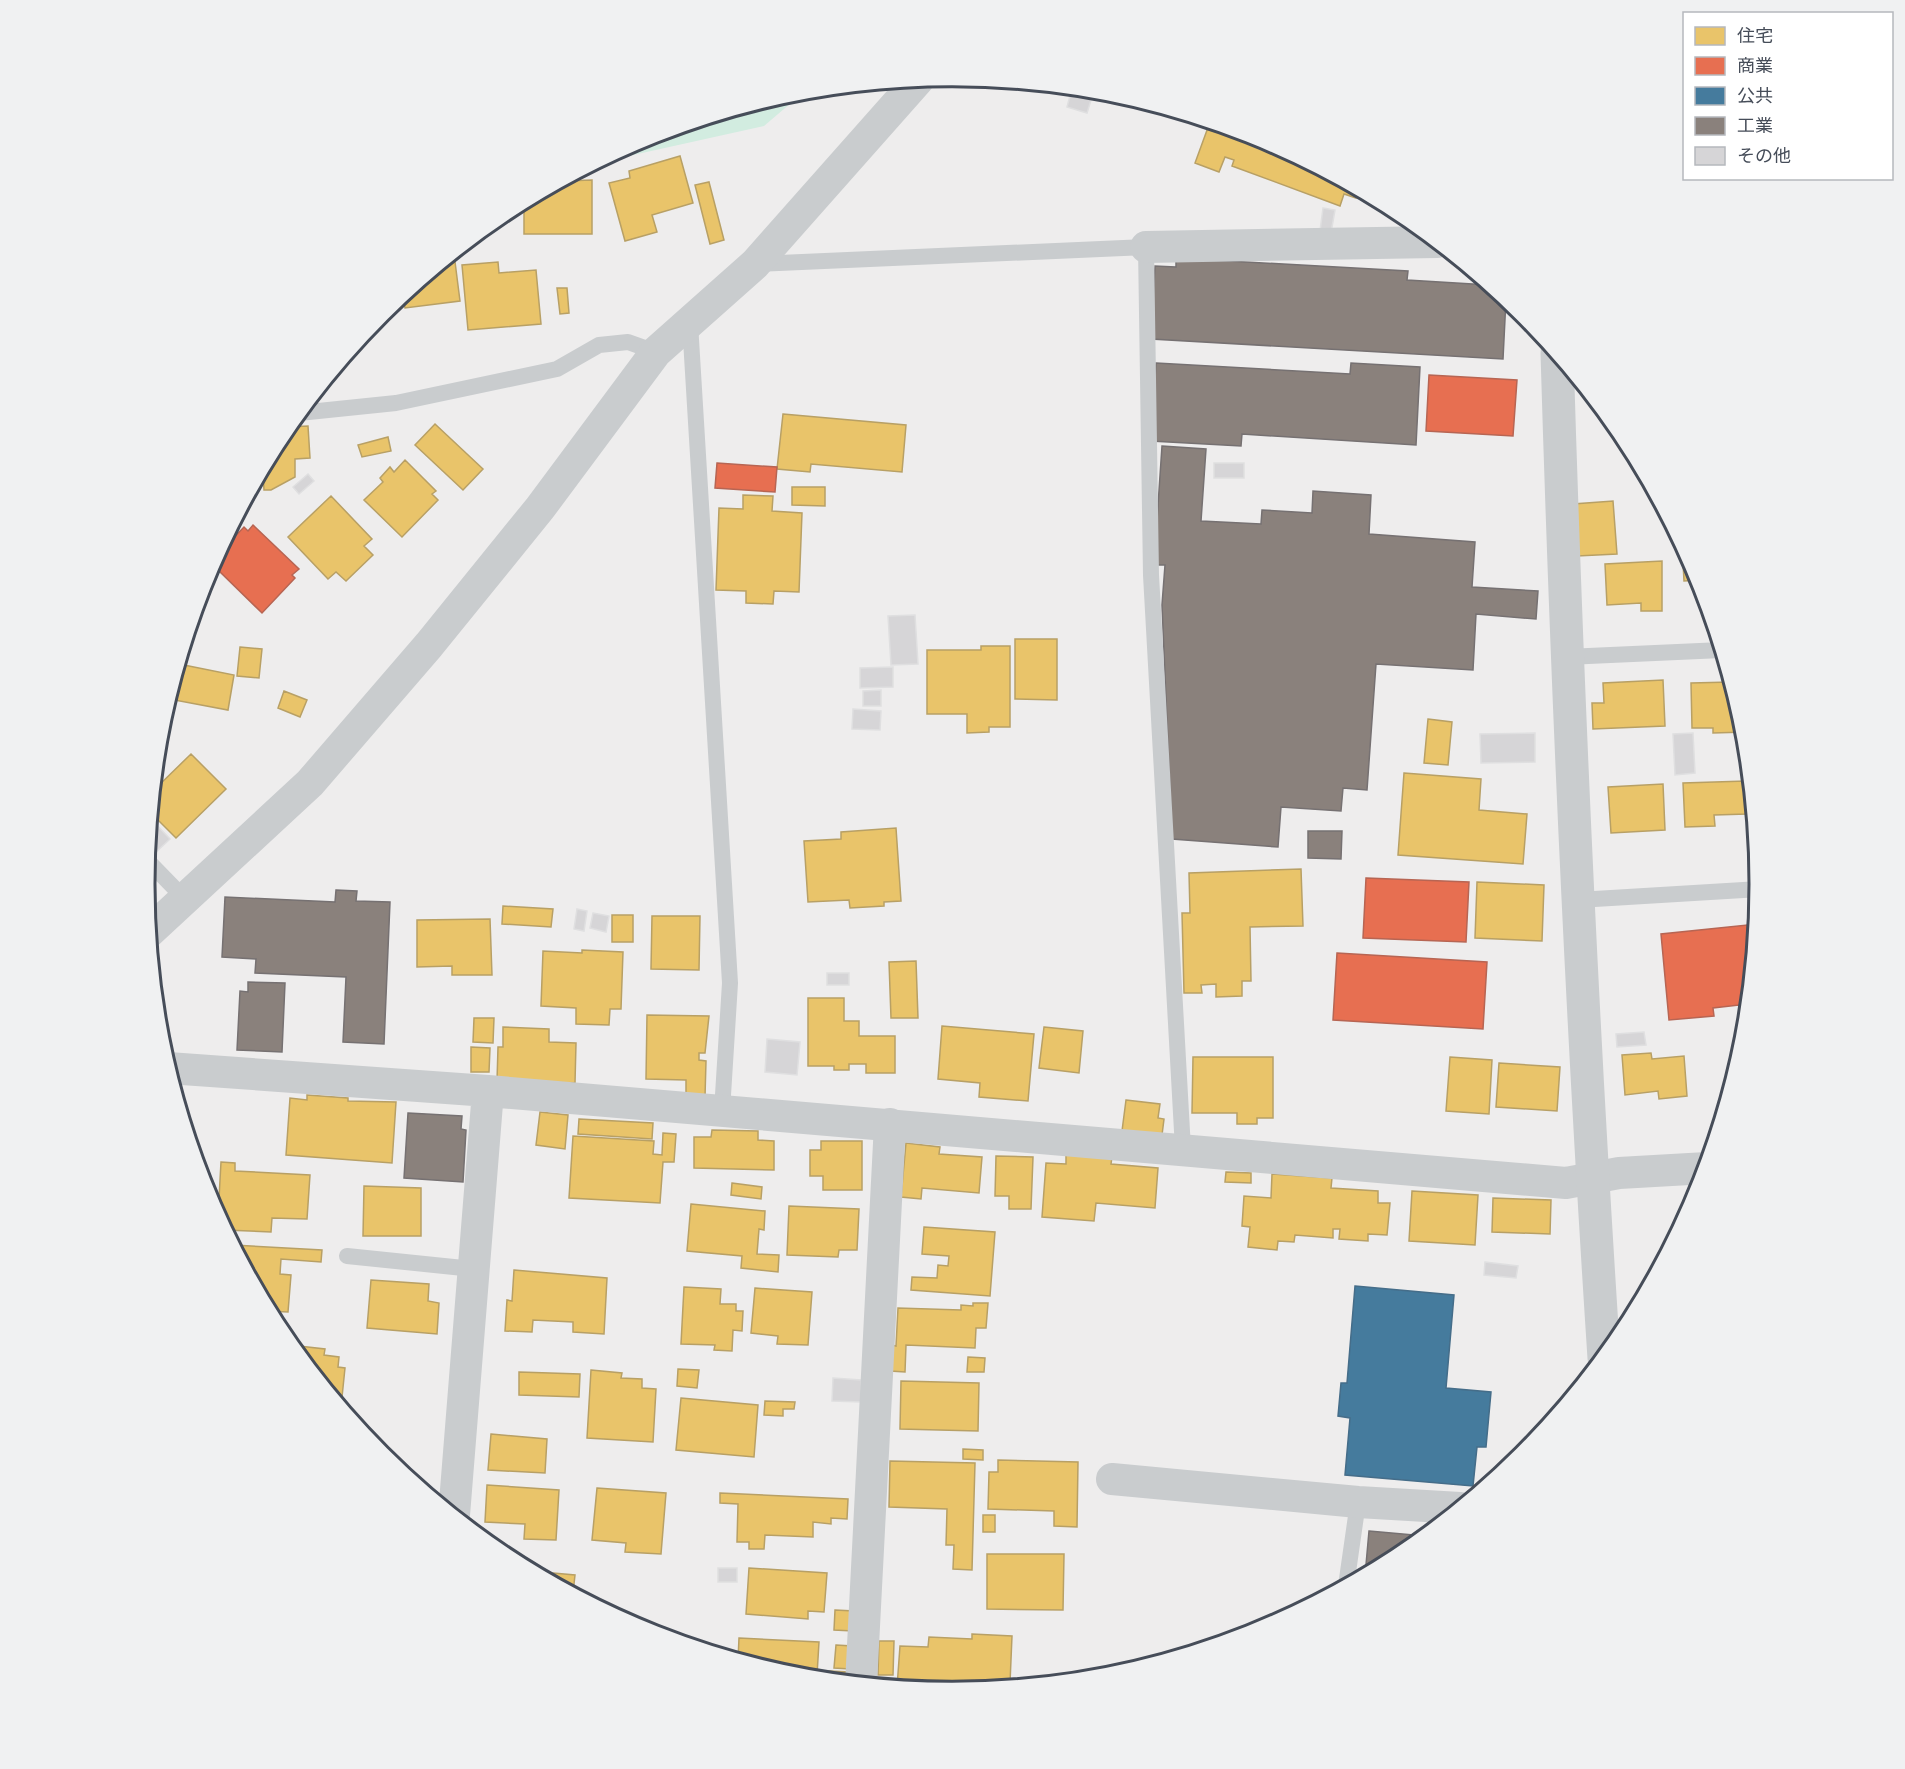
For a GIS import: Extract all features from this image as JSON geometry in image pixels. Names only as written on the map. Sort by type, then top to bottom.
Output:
[{"type":"street","points":[[157,925],[310,783],[422,654],[540,508],[656,352],[755,264],[910,89]]},
{"type":"street","points":[[1146,247],[1425,242]]},
{"type":"street","points":[[1557,365],[1566,657],[1592,1179],[1603,1345]]},
{"type":"street","points":[[177,1069],[890,1124],[1566,1183],[1619,1173],[1697,1169]]},
{"type":"street","points":[[455,1507],[488,1091]]},
{"type":"street","points":[[861,1676],[890,1124]]},
{"type":"street","points":[[1112,1479],[1358,1502],[1450,1507]]},
{"type":"lane","points":[[755,264],[1146,247],[1151,575],[1183,1149]]},
{"type":"lane","points":[[690,323],[730,983],[722,1111]]},
{"type":"lane","points":[[311,412],[396,403],[557,369],[599,345],[628,342],[656,352]]},
{"type":"lane","points":[[1566,657],[1715,650]]},
{"type":"lane","points":[[156,869],[185,899]]},
{"type":"lane","points":[[1578,900],[1750,890]]},
{"type":"lane","points":[[347,1256],[473,1269]]},
{"type":"lane","points":[[1347,1577],[1358,1502]]},
{"type":"green space","points":[[790,104],[764,126],[630,156],[696,129]]},
{"type":"building: 住宅","points":[[1208,129],[1305,169],[1356,197],[1344,194],[1340,206],[1232,166],[1234,160],[1225,157],[1219,172],[1195,163]]},
{"type":"building: 住宅","points":[[680,156],[693,203],[652,215],[657,232],[625,241],[609,183],[630,178],[629,171]]},
{"type":"building: 住宅","points":[[579,180],[592,180],[592,234],[524,234],[524,212]]},
{"type":"building: 住宅","points":[[709,182],[724,240],[710,244],[695,185]]},
{"type":"building: 住宅","points":[[455,262],[460,301],[405,308],[427,285]]},
{"type":"building: 住宅","points":[[498,262],[499,273],[536,270],[541,324],[468,330],[462,265]]},
{"type":"building: 住宅","points":[[557,288],[567,288],[569,313],[560,314]]},
{"type":"building: 住宅","points":[[783,414],[906,425],[902,472],[811,464],[810,472],[777,469]]},
{"type":"building: 住宅","points":[[435,424],[483,469],[463,490],[415,445]]},
{"type":"building: 住宅","points":[[300,426],[308,426],[310,458],[295,459],[295,477],[271,490],[264,490],[264,483]]},
{"type":"building: 住宅","points":[[388,437],[391,451],[362,457],[358,445]]},
{"type":"building: 住宅","points":[[405,460],[436,491],[432,494],[438,500],[402,537],[364,500],[383,482],[380,478],[390,467],[394,472]]},
{"type":"building: 住宅","points":[[792,487],[825,487],[825,506],[792,505]]},
{"type":"building: 住宅","points":[[743,495],[773,496],[772,511],[802,513],[799,592],[774,591],[773,604],[746,603],[746,591],[716,590],[719,508],[743,509]]},
{"type":"building: 住宅","points":[[331,496],[372,539],[364,546],[373,555],[346,581],[336,572],[328,579],[288,537]]},
{"type":"building: 住宅","points":[[1613,501],[1617,554],[1577,556],[1573,504]]},
{"type":"building: 住宅","points":[[1662,561],[1662,611],[1641,611],[1641,603],[1607,605],[1605,564]]},
{"type":"building: 住宅","points":[[1683,566],[1690,581],[1684,581]]},
{"type":"building: 住宅","points":[[1015,639],[1057,639],[1057,700],[1015,699]]},
{"type":"building: 住宅","points":[[981,646],[1010,646],[1010,727],[989,727],[989,732],[967,733],[967,714],[927,714],[927,650],[981,650]]},
{"type":"building: 住宅","points":[[240,647],[262,649],[259,678],[237,676]]},
{"type":"building: 住宅","points":[[186,665],[234,675],[228,710],[177,700]]},
{"type":"building: 住宅","points":[[1663,680],[1665,726],[1593,729],[1592,703],[1604,703],[1603,683]]},
{"type":"building: 住宅","points":[[1724,682],[1736,732],[1713,733],[1713,728],[1692,728],[1691,683]]},
{"type":"building: 住宅","points":[[284,691],[307,700],[300,717],[278,708]]},
{"type":"building: 住宅","points":[[1428,719],[1452,722],[1448,765],[1424,763]]},
{"type":"building: 住宅","points":[[191,754],[226,789],[176,838],[158,820],[162,782]]},
{"type":"building: 住宅","points":[[1404,773],[1481,779],[1479,810],[1527,814],[1523,864],[1398,855]]},
{"type":"building: 住宅","points":[[1743,781],[1746,814],[1714,815],[1715,826],[1685,827],[1683,783]]},
{"type":"building: 住宅","points":[[1663,784],[1665,830],[1611,833],[1608,787]]},
{"type":"building: 住宅","points":[[896,828],[901,901],[884,902],[884,906],[850,908],[849,900],[808,902],[804,841],[841,839],[841,832]]},
{"type":"building: 住宅","points":[[1301,869],[1303,926],[1250,927],[1251,981],[1242,981],[1242,996],[1216,997],[1216,984],[1201,985],[1202,993],[1184,993],[1182,913],[1190,913],[1189,873]]},
{"type":"building: 住宅","points":[[1477,882],[1544,885],[1542,941],[1475,938]]},
{"type":"building: 住宅","points":[[503,906],[553,909],[551,927],[502,924]]},
{"type":"building: 住宅","points":[[612,915],[633,915],[633,942],[612,942]]},
{"type":"building: 住宅","points":[[652,916],[700,916],[699,970],[651,969]]},
{"type":"building: 住宅","points":[[490,919],[492,975],[452,975],[452,966],[417,967],[417,920]]},
{"type":"building: 住宅","points":[[582,950],[623,952],[621,1009],[610,1009],[609,1025],[576,1024],[576,1008],[541,1006],[543,951],[582,953]]},
{"type":"building: 住宅","points":[[916,961],[918,1018],[891,1018],[889,962]]},
{"type":"building: 住宅","points":[[808,998],[844,998],[844,1021],[859,1021],[859,1036],[895,1036],[895,1073],[866,1073],[866,1064],[849,1064],[849,1070],[834,1070],[834,1066],[808,1066]]},
{"type":"building: 住宅","points":[[647,1015],[709,1016],[705,1053],[699,1053],[699,1060],[706,1061],[705,1097],[686,1096],[686,1080],[646,1079]]},
{"type":"building: 住宅","points":[[474,1018],[494,1018],[493,1043],[473,1042]]},
{"type":"building: 住宅","points":[[942,1026],[1034,1034],[1028,1101],[979,1097],[980,1083],[938,1079]]},
{"type":"building: 住宅","points":[[503,1027],[549,1029],[549,1042],[576,1043],[575,1083],[497,1081],[498,1047],[503,1047]]},
{"type":"building: 住宅","points":[[1044,1027],[1083,1031],[1079,1073],[1039,1068]]},
{"type":"building: 住宅","points":[[471,1047],[490,1048],[489,1072],[471,1072]]},
{"type":"building: 住宅","points":[[1651,1053],[1652,1059],[1684,1056],[1687,1096],[1659,1099],[1658,1091],[1625,1095],[1622,1055]]},
{"type":"building: 住宅","points":[[1193,1057],[1273,1057],[1273,1118],[1257,1118],[1257,1124],[1237,1124],[1237,1113],[1192,1113]]},
{"type":"building: 住宅","points":[[1450,1057],[1492,1060],[1489,1114],[1446,1111]]},
{"type":"building: 住宅","points":[[1499,1063],[1560,1067],[1557,1111],[1496,1107]]},
{"type":"building: 住宅","points":[[307,1095],[348,1098],[348,1101],[396,1102],[392,1163],[286,1155],[290,1098],[307,1100]]},
{"type":"building: 住宅","points":[[1126,1100],[1160,1104],[1158,1118],[1164,1119],[1162,1135],[1122,1131]]},
{"type":"building: 住宅","points":[[540,1112],[568,1115],[565,1149],[536,1145]]},
{"type":"building: 住宅","points":[[579,1119],[653,1123],[652,1139],[578,1134]]},
{"type":"building: 住宅","points":[[712,1130],[758,1131],[758,1140],[774,1141],[774,1170],[694,1168],[694,1137],[711,1137]]},
{"type":"building: 住宅","points":[[663,1133],[676,1134],[674,1162],[663,1162],[660,1203],[569,1198],[573,1136],[654,1141],[653,1154],[662,1155]]},
{"type":"building: 住宅","points":[[821,1141],[862,1141],[862,1190],[823,1190],[823,1176],[810,1176],[810,1150],[821,1150]]},
{"type":"building: 住宅","points":[[906,1143],[940,1147],[939,1154],[982,1157],[979,1193],[922,1188],[921,1199],[901,1197]]},
{"type":"building: 住宅","points":[[1066,1154],[1112,1157],[1111,1164],[1158,1168],[1155,1208],[1096,1203],[1094,1221],[1042,1217],[1046,1163],[1066,1164]]},
{"type":"building: 住宅","points":[[996,1156],[1033,1157],[1031,1209],[1009,1209],[1009,1196],[995,1196]]},
{"type":"building: 住宅","points":[[221,1162],[235,1163],[235,1171],[310,1175],[307,1219],[272,1218],[271,1232],[234,1230],[219,1197]]},
{"type":"building: 住宅","points":[[1226,1172],[1251,1173],[1251,1183],[1225,1182]]},
{"type":"building: 住宅","points":[[1272,1174],[1332,1178],[1331,1188],[1378,1191],[1378,1203],[1390,1203],[1387,1235],[1368,1234],[1368,1241],[1339,1239],[1340,1229],[1333,1229],[1333,1238],[1295,1235],[1294,1242],[1278,1241],[1277,1250],[1248,1247],[1250,1227],[1242,1226],[1244,1196],[1271,1198]]},
{"type":"building: 住宅","points":[[732,1183],[762,1187],[761,1199],[731,1195]]},
{"type":"building: 住宅","points":[[364,1186],[421,1188],[421,1236],[363,1236]]},
{"type":"building: 住宅","points":[[1412,1191],[1478,1195],[1475,1245],[1409,1241]]},
{"type":"building: 住宅","points":[[1493,1198],[1551,1200],[1550,1234],[1492,1232]]},
{"type":"building: 住宅","points":[[691,1204],[765,1211],[764,1230],[759,1229],[757,1254],[779,1255],[778,1272],[741,1268],[742,1256],[687,1251]]},
{"type":"building: 住宅","points":[[789,1206],[859,1209],[857,1250],[839,1250],[838,1257],[787,1255]]},
{"type":"building: 住宅","points":[[924,1227],[995,1232],[990,1296],[911,1290],[912,1277],[937,1278],[938,1265],[948,1266],[949,1256],[922,1254]]},
{"type":"building: 住宅","points":[[242,1245],[322,1250],[321,1262],[281,1259],[280,1274],[291,1275],[288,1312],[279,1312]]},
{"type":"building: 住宅","points":[[514,1270],[607,1278],[604,1334],[573,1332],[573,1322],[533,1320],[532,1332],[505,1331],[507,1300],[512,1301]]},
{"type":"building: 住宅","points":[[371,1280],[429,1284],[428,1301],[439,1303],[437,1334],[367,1328]]},
{"type":"building: 住宅","points":[[684,1287],[721,1289],[720,1304],[736,1304],[736,1311],[743,1311],[742,1331],[733,1330],[732,1351],[714,1350],[715,1345],[681,1344]]},
{"type":"building: 住宅","points":[[755,1288],[812,1292],[808,1345],[777,1344],[778,1336],[751,1333]]},
{"type":"building: 住宅","points":[[973,1303],[988,1303],[986,1328],[976,1328],[975,1348],[906,1345],[905,1372],[890,1371],[891,1345],[896,1346],[898,1308],[961,1310],[961,1305],[973,1306]]},
{"type":"building: 住宅","points":[[303,1346],[325,1349],[324,1355],[339,1357],[338,1367],[345,1368],[342,1397]]},
{"type":"building: 住宅","points":[[968,1357],[985,1358],[984,1372],[967,1372]]},
{"type":"building: 住宅","points":[[678,1369],[699,1370],[697,1388],[677,1386]]},
{"type":"building: 住宅","points":[[591,1370],[622,1373],[621,1378],[642,1379],[642,1388],[656,1389],[653,1442],[587,1438]]},
{"type":"building: 住宅","points":[[519,1372],[580,1374],[579,1397],[519,1395]]},
{"type":"building: 住宅","points":[[901,1381],[979,1383],[978,1431],[900,1429]]},
{"type":"building: 住宅","points":[[681,1398],[758,1405],[754,1457],[676,1450]]},
{"type":"building: 住宅","points":[[765,1401],[795,1402],[794,1409],[783,1409],[783,1416],[764,1415]]},
{"type":"building: 住宅","points":[[491,1434],[547,1439],[545,1473],[488,1470]]},
{"type":"building: 住宅","points":[[963,1449],[983,1450],[983,1460],[963,1459]]},
{"type":"building: 住宅","points":[[998,1460],[1078,1462],[1077,1527],[1054,1526],[1054,1511],[988,1509],[989,1472],[998,1472]]},
{"type":"building: 住宅","points":[[890,1461],[975,1463],[972,1570],[953,1569],[954,1545],[946,1545],[947,1509],[889,1507]]},
{"type":"building: 住宅","points":[[487,1485],[559,1490],[556,1540],[524,1539],[525,1524],[485,1522]]},
{"type":"building: 住宅","points":[[597,1488],[666,1493],[661,1554],[625,1552],[626,1543],[592,1540]]},
{"type":"building: 住宅","points":[[720,1493],[848,1499],[847,1519],[831,1518],[831,1524],[813,1522],[813,1537],[765,1535],[764,1549],[749,1549],[749,1542],[737,1542],[738,1504],[720,1503]]},
{"type":"building: 住宅","points":[[983,1515],[995,1515],[995,1532],[983,1532]]},
{"type":"building: 住宅","points":[[987,1554],[1064,1554],[1063,1610],[987,1609]]},
{"type":"building: 住宅","points":[[749,1568],[827,1573],[824,1612],[808,1611],[808,1619],[746,1614]]},
{"type":"building: 住宅","points":[[554,1575],[575,1575],[574,1586]]},
{"type":"building: 住宅","points":[[835,1610],[854,1611],[853,1631],[834,1630]]},
{"type":"building: 住宅","points":[[972,1634],[1012,1636],[1010,1680],[952,1682],[898,1680],[900,1646],[928,1647],[929,1637],[972,1639]]},
{"type":"building: 住宅","points":[[739,1638],[819,1642],[817,1670],[738,1653]]},
{"type":"building: 住宅","points":[[879,1641],[894,1641],[893,1675],[878,1675]]},
{"type":"building: 住宅","points":[[836,1645],[852,1646],[850,1669],[834,1668]]},
{"type":"building: 住宅","points":[[829,1672],[850,1672],[850,1675],[848,1675]]},
{"type":"building: 商業","points":[[1429,375],[1517,380],[1513,436],[1426,431]]},
{"type":"building: 商業","points":[[717,463],[777,467],[775,492],[715,488]]},
{"type":"building: 商業","points":[[253,525],[299,569],[292,575],[295,578],[262,613],[219,571],[235,536],[244,527],[248,531]]},
{"type":"building: 商業","points":[[1366,878],[1469,882],[1466,942],[1363,938]]},
{"type":"building: 商業","points":[[1748,925],[1740,1010],[1739,1005],[1713,1008],[1714,1016],[1669,1020],[1661,934]]},
{"type":"building: 商業","points":[[1337,953],[1487,962],[1483,1029],[1333,1020]]},
{"type":"building: 公共","points":[[1355,1286],[1454,1295],[1446,1388],[1491,1392],[1486,1447],[1477,1447],[1473,1486],[1345,1475],[1350,1418],[1338,1416],[1341,1383],[1347,1383]]},
{"type":"building: 工業","points":[[1176,258],[1408,271],[1407,280],[1477,284],[1505,311],[1503,359],[1151,339],[1155,266],[1176,267]]},
{"type":"building: 工業","points":[[1156,363],[1350,374],[1351,363],[1420,367],[1416,445],[1242,434],[1241,446],[1151,441]]},
{"type":"building: 工業","points":[[1162,446],[1206,449],[1201,521],[1261,524],[1262,510],[1312,513],[1313,491],[1371,495],[1369,534],[1475,542],[1472,587],[1538,591],[1536,619],[1476,614],[1473,670],[1376,664],[1367,790],[1343,788],[1341,811],[1281,807],[1278,847],[1172,839],[1162,605],[1165,565],[1154,565]]},
{"type":"building: 工業","points":[[1308,831],[1342,831],[1341,859],[1308,858]]},
{"type":"building: 工業","points":[[336,890],[357,891],[356,901],[390,902],[384,1044],[343,1042],[346,977],[255,973],[256,959],[222,957],[225,897],[335,902]]},
{"type":"building: 工業","points":[[248,982],[285,983],[282,1052],[237,1050],[240,991],[248,992]]},
{"type":"building: 工業","points":[[408,1113],[462,1116],[461,1129],[466,1130],[463,1182],[404,1178]]},
{"type":"building: 工業","points":[[1369,1531],[1414,1535],[1396,1548],[1366,1566]]},
{"type":"building: その他","points":[[1070,96],[1091,99],[1087,113],[1067,107]]},
{"type":"building: その他","points":[[1323,208],[1335,210],[1331,233],[1320,231]]},
{"type":"building: その他","points":[[1214,463],[1244,463],[1244,478],[1214,478]]},
{"type":"building: その他","points":[[308,474],[314,481],[299,494],[293,487]]},
{"type":"building: その他","points":[[915,615],[918,664],[891,665],[888,616]]},
{"type":"building: その他","points":[[893,667],[893,687],[860,688],[860,668]]},
{"type":"building: その他","points":[[881,690],[881,706],[863,706],[863,691]]},
{"type":"building: その他","points":[[853,709],[881,711],[880,730],[852,729]]},
{"type":"building: その他","points":[[1535,733],[1535,762],[1481,763],[1480,734]]},
{"type":"building: その他","points":[[1693,733],[1695,773],[1675,775],[1673,734]]},
{"type":"building: その他","points":[[158,826],[170,839],[156,852]]},
{"type":"building: その他","points":[[577,909],[587,911],[584,931],[574,929]]},
{"type":"building: その他","points":[[593,913],[609,916],[606,932],[590,928]]},
{"type":"building: その他","points":[[827,973],[849,973],[849,985],[827,985]]},
{"type":"building: その他","points":[[1644,1032],[1646,1045],[1617,1047],[1616,1034]]},
{"type":"building: その他","points":[[767,1039],[800,1042],[797,1075],[765,1072]]},
{"type":"building: その他","points":[[1485,1262],[1518,1266],[1516,1278],[1484,1275]]},
{"type":"building: その他","points":[[833,1378],[861,1380],[861,1402],[832,1401]]},
{"type":"building: その他","points":[[718,1568],[737,1568],[737,1582],[718,1582]]}]
